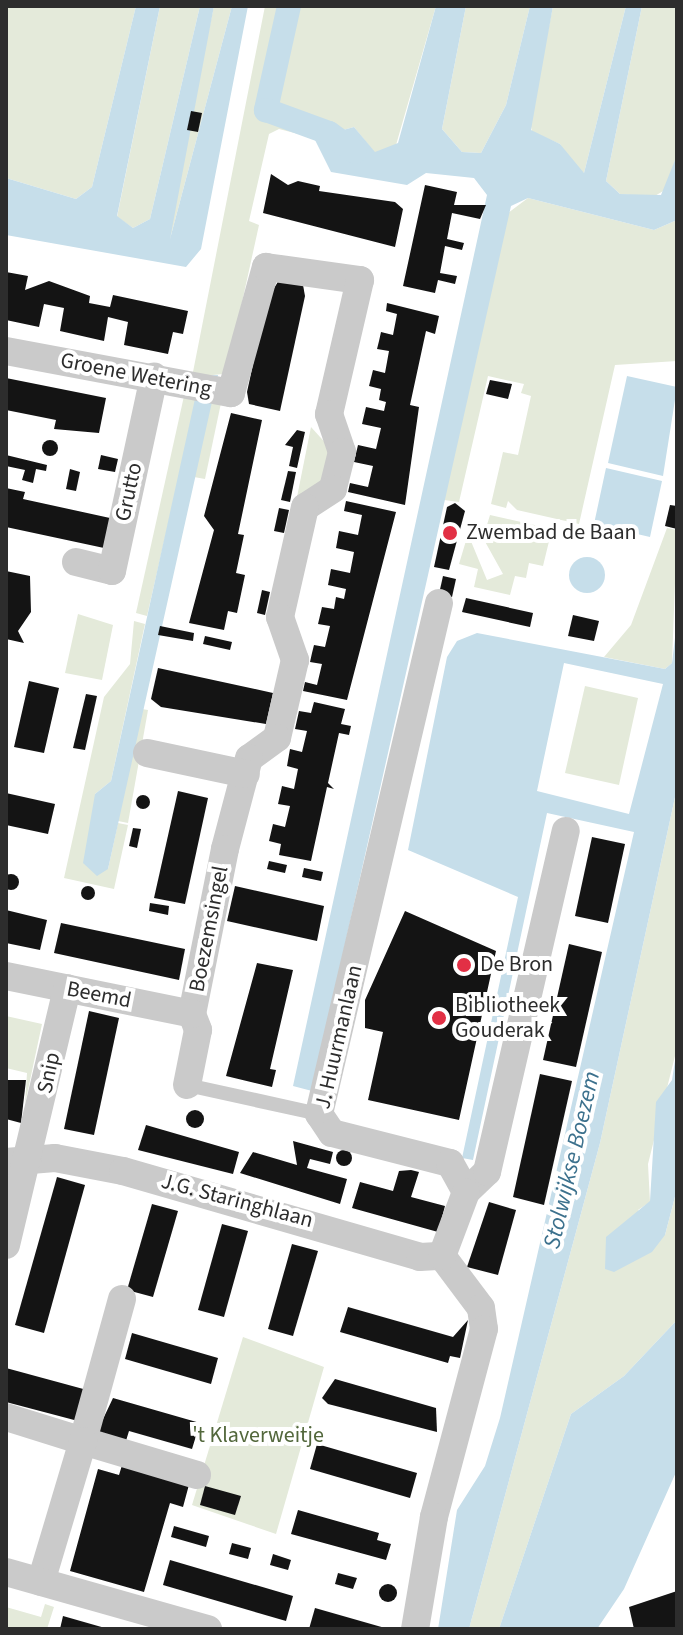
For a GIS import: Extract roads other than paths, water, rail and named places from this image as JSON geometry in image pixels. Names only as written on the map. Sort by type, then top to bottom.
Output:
[{"type":"street","name":"Groene Wetering","points":[[6,351],[154,376],[231,393],[266,267],[360,280]]},
{"type":"street","name":"Boezemsingel","points":[[187,1085],[198,1030],[192,1014],[249,758],[277,738],[295,660],[280,617],[305,507],[335,480],[341,440],[329,414],[360,280]]},
{"type":"street","name":"Grutto","points":[[76,562],[112,571],[154,376]]},
{"type":"street","name":"J. Huurmanlaan","points":[[439,603],[319,1114],[332,1133],[450,1163],[466,1192]]},
{"type":"street","points":[[147,753],[246,774]]},
{"type":"street","points":[[415,1629],[434,1517],[484,1329],[481,1308],[442,1256],[466,1192],[487,1172],[566,831]]},
{"type":"street","name":"Beemd","points":[[6,976],[192,1014]]},
{"type":"street","name":"Snip","points":[[6,1245],[18,1160],[67,988]]},
{"type":"street","name":"J.G. Staringhlaan","points":[[18,1160],[133,1174],[420,1257],[442,1256]]},
{"type":"street","points":[[41,1582],[122,1299]]},
{"type":"street","points":[[6,1417],[197,1475]]},
{"type":"street","points":[[6,1572],[208,1629]]},
{"type":"lane","points":[[187,1085],[319,1114]]},
{"type":"water","points":[[136,6],[160,6],[117,216],[133,228],[150,219],[200,6],[214,6],[170,239],[232,6],[248,6],[201,249],[186,267],[6,235],[6,178],[76,199],[92,187]]},
{"type":"water","points":[[281,6],[300,6],[282,90],[264,86]]},
{"type":"water","points":[[436,6],[466,6],[442,129],[462,152],[481,153],[506,105],[530,6],[553,6],[531,130],[560,144],[584,173],[626,6],[642,6],[606,181],[620,194],[661,195],[677,155],[677,220],[654,230],[528,198],[511,206],[312,1091],[293,1086],[487,195],[474,178],[426,173],[407,185],[331,172],[314,138],[354,127],[375,152],[398,143]]},
{"type":"water","points":[[218,375],[108,869],[97,876],[83,863],[95,794],[111,781],[200,376]]},
{"type":"water","points":[[627,376],[677,387],[663,476],[608,463]]},
{"type":"water","points":[[606,468],[662,481],[650,537],[594,524]]},
{"type":"water","points":[[587,557],[600,562],[605,575],[600,588],[587,593],[574,588],[569,575],[574,562]]},
{"type":"water","name":"Stolwijkse Boezem","points":[[677,621],[677,788],[600,1143],[469,1629],[438,1629],[457,1510],[485,1466],[500,1418],[634,832],[547,813],[473,1160],[462,1158],[518,897],[408,850],[447,657],[457,641],[477,633],[665,669],[672,663]],"holes":[[[564,663],[663,684],[629,814],[537,791]]]},
{"type":"water","points":[[677,1048],[677,1189],[665,1235],[652,1252],[614,1272],[605,1269],[606,1237],[650,1201],[656,1102],[672,1080]]},
{"type":"water","points":[[677,1320],[677,1470],[624,1589],[597,1629],[499,1629],[571,1414],[624,1376]]},
{"type":"waterway","points":[[289,6],[266,110],[329,133],[355,152]]},
{"type":"place","name":"Zwembad de Baan","points":[[450,533]]},
{"type":"place","name":"De Bron","points":[[464,965]]},
{"type":"place","name":"Bibliotheek Gouderak","points":[[439,1018]]},
{"type":"park label","name":"'t Klaverweitje","points":[[258,1436]]}]
